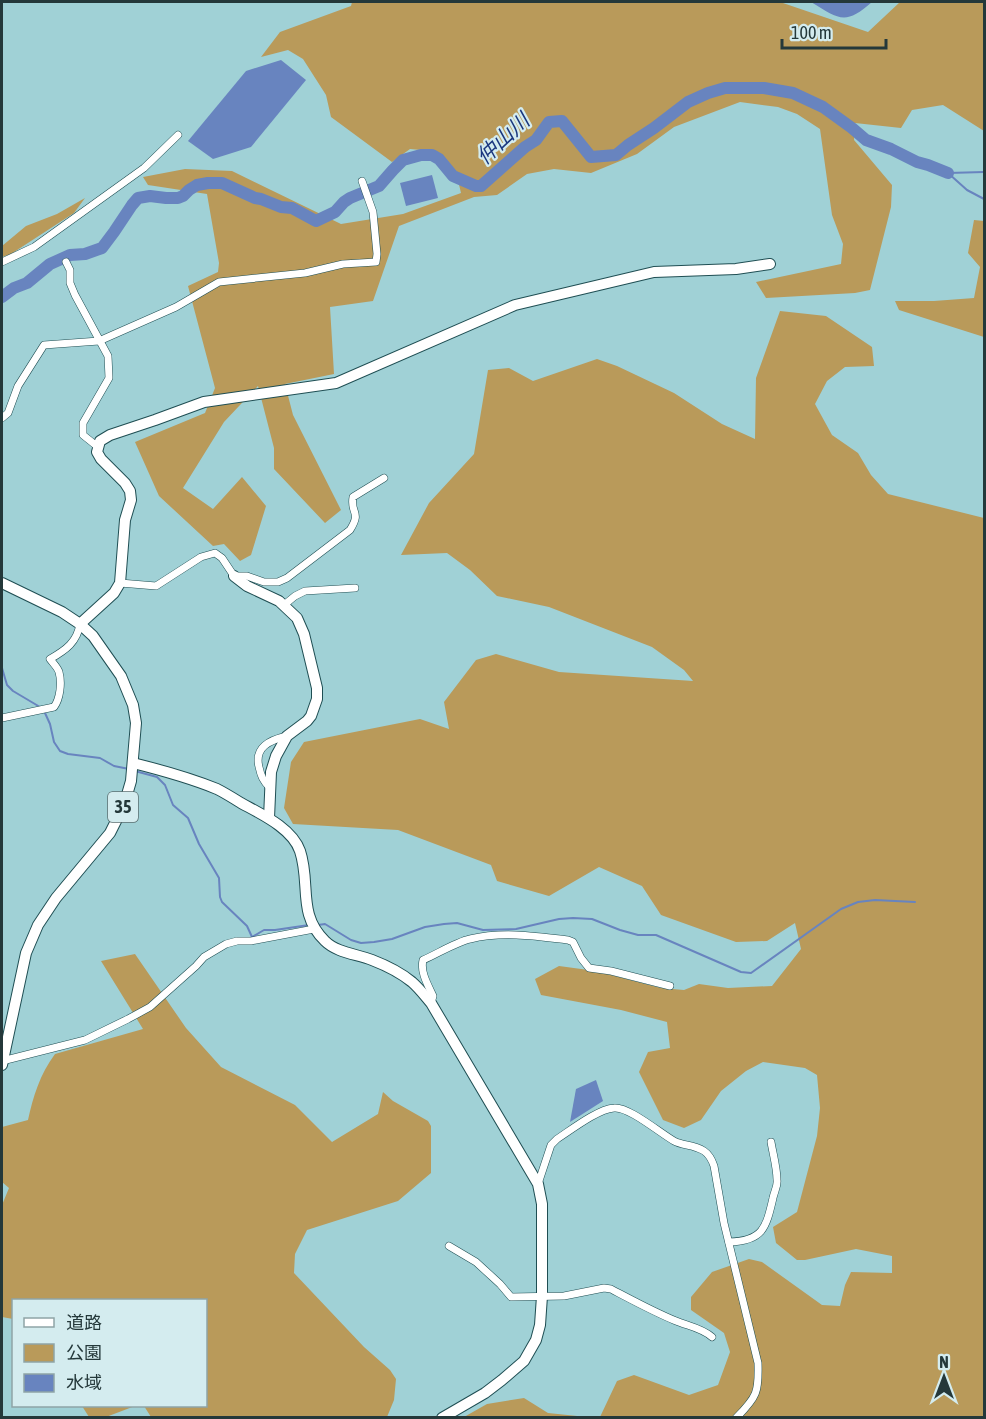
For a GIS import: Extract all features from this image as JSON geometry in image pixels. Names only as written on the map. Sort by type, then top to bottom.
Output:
[{"type":"street","points":[[2,262],[34,247],[144,168],[178,135]]},
{"type":"street","points":[[2,417],[8,412],[18,386],[44,345],[99,341],[176,308],[219,282],[305,273],[343,264],[376,262],[373,212],[362,181]]},
{"type":"street","points":[[66,262],[75,295],[108,356],[109,378],[83,423],[83,435],[98,447]]},
{"type":"street","points":[[2,718],[54,707],[58,701],[59,671],[50,659],[67,650],[77,637],[81,624],[114,593],[120,584],[125,520],[131,500],[130,491],[125,483],[97,452],[100,441],[110,435],[204,402],[336,383],[514,305],[654,272],[736,270],[770,264]]},
{"type":"street","points":[[234,576],[247,576],[264,582],[278,582],[287,578],[350,530],[356,521],[351,500],[384,478]]},
{"type":"street","points":[[120,584],[156,586],[201,557],[215,553],[222,558],[234,576],[247,586],[279,601],[297,618],[301,625],[317,688],[317,699],[307,721],[287,736],[266,743],[259,750],[258,762],[262,780],[270,788]]},
{"type":"street","name":"35","points":[[2,583],[62,612],[81,624],[93,636],[121,676],[133,705],[136,723],[131,781],[124,805],[110,834],[56,898],[38,925],[26,953],[2,1062]]},
{"type":"street","points":[[284,605],[305,591],[355,588]]},
{"type":"street","points":[[269,818],[271,772],[276,756],[287,736]]},
{"type":"street","points":[[133,763],[164,770],[218,790],[269,818],[291,836],[300,850],[307,910],[314,929],[327,944],[371,959],[412,982],[430,1003],[538,1184],[542,1204],[542,1296],[540,1325],[536,1340],[524,1361],[502,1380],[485,1393],[442,1418]]},
{"type":"street","points":[[2,1062],[86,1040],[128,1019],[150,1007],[204,957],[226,944],[314,929]]},
{"type":"street","points":[[430,1003],[433,996],[425,977],[423,960],[469,939],[500,935],[517,934],[568,940],[573,942],[589,968],[611,971],[670,986]]},
{"type":"street","points":[[538,1184],[551,1145],[605,1109],[616,1107],[624,1109],[677,1143],[692,1145],[707,1153],[714,1166],[729,1242],[758,1363],[759,1383],[755,1397],[736,1418]]},
{"type":"street","points":[[729,1242],[742,1242],[756,1237],[767,1223],[778,1182],[771,1142]]},
{"type":"street","points":[[449,1246],[476,1262],[511,1297],[564,1296],[604,1288],[611,1289],[712,1337]]},
{"type":"green space","points":[[352,2],[780,2],[868,32],[900,2],[984,2],[984,131],[943,105],[912,110],[901,128],[855,123],[854,140],[892,185],[891,207],[870,290],[855,293],[766,298],[756,282],[841,264],[843,244],[832,215],[820,129],[797,114],[778,107],[740,102],[674,127],[637,154],[591,173],[554,169],[527,174],[497,195],[474,197],[399,226],[373,301],[330,307],[334,374],[285,384],[293,415],[341,510],[325,523],[274,469],[274,448],[258,386],[224,422],[183,488],[213,509],[242,477],[266,506],[251,555],[240,561],[224,544],[213,546],[159,496],[135,442],[205,413],[215,388],[188,286],[218,272],[219,263],[207,194],[148,185],[143,177],[185,169],[232,171],[341,224],[403,214],[461,193],[457,176],[432,151],[410,149],[392,162],[331,117],[326,95],[303,59],[288,50],[261,57],[280,32],[351,6]]},
{"type":"green space","points":[[85,198],[74,213],[11,254],[2,257],[2,246],[26,226],[57,214]]},
{"type":"green space","points":[[974,220],[984,221],[984,337],[899,310],[895,301],[974,298],[980,267],[968,253]]},
{"type":"green space","points":[[780,311],[826,316],[872,347],[874,366],[845,367],[827,381],[815,404],[832,435],[858,453],[871,475],[888,494],[984,518],[984,1417],[600,1417],[617,1381],[634,1375],[689,1395],[718,1385],[730,1352],[724,1333],[691,1310],[691,1297],[712,1272],[749,1259],[762,1262],[822,1305],[840,1306],[851,1272],[892,1273],[892,1256],[856,1249],[797,1260],[776,1243],[773,1227],[797,1212],[817,1136],[820,1108],[817,1075],[805,1068],[763,1062],[746,1071],[721,1091],[701,1120],[684,1128],[663,1120],[639,1072],[648,1052],[670,1048],[667,1022],[621,1010],[541,995],[535,979],[559,966],[596,971],[661,988],[684,990],[699,984],[728,988],[772,986],[801,949],[795,923],[767,941],[736,942],[661,915],[642,886],[599,867],[549,896],[497,881],[491,865],[398,830],[293,824],[284,808],[291,762],[304,742],[420,719],[449,729],[444,702],[476,660],[496,654],[559,672],[693,681],[684,670],[652,647],[549,607],[497,596],[470,570],[447,553],[401,555],[429,503],[474,454],[488,370],[509,368],[533,381],[597,359],[674,393],[722,424],[755,439],[756,378]]},
{"type":"green space","points":[[135,954],[186,1028],[221,1067],[295,1105],[332,1142],[378,1114],[383,1092],[393,1101],[428,1121],[431,1126],[431,1173],[398,1201],[307,1230],[295,1254],[294,1273],[364,1347],[390,1370],[396,1379],[394,1400],[387,1417],[151,1417],[145,1407],[207,1407],[207,1299],[12,1299],[12,1319],[2,1317],[2,1205],[9,1188],[2,1182],[2,1127],[28,1120],[38,1086],[55,1054],[143,1029],[101,961]]},
{"type":"green space","points":[[524,1398],[548,1413],[587,1417],[464,1417],[487,1404]]},
{"type":"green space","points":[[83,1407],[132,1407],[106,1417],[89,1417]]},
{"type":"water","points":[[811,2],[872,2],[855,15],[842,17],[835,16]]},
{"type":"water","points":[[281,60],[306,80],[251,147],[213,159],[188,141],[246,71]]},
{"type":"water","points":[[432,175],[438,198],[406,206],[400,183]]},
{"type":"water","points":[[596,1080],[603,1101],[570,1122],[576,1089]]},
{"type":"waterway","name":"仲山川","points":[[2,297],[14,288],[27,283],[50,264],[70,255],[85,254],[102,248],[138,198],[150,196],[178,198],[197,185],[222,183],[255,198],[281,207],[292,208],[316,221],[335,212],[350,198],[379,186],[403,160],[421,155],[432,155],[439,159],[453,176],[481,186],[536,140],[549,122],[562,121],[591,157],[616,155],[688,102],[725,88],[764,88],[793,93],[823,107],[866,140],[948,173]]},
{"type":"waterway","points":[[948,173],[984,172]]},
{"type":"waterway","points":[[948,173],[967,190],[984,199]]},
{"type":"waterway","points":[[2,668],[7,685],[40,707],[45,713],[54,742],[60,751],[100,758],[114,766],[129,769]]},
{"type":"waterway","points":[[135,771],[157,777],[165,785],[173,805],[188,818],[199,844],[219,878],[222,902],[247,926],[252,937],[264,930],[309,925]]},
{"type":"waterway","points":[[318,925],[325,924],[351,940],[361,943],[392,939],[425,927],[444,924],[457,923],[483,930],[516,929],[559,919],[592,919],[638,935],[656,935],[741,972],[751,973],[841,909],[858,902],[875,900],[915,902]]}]
